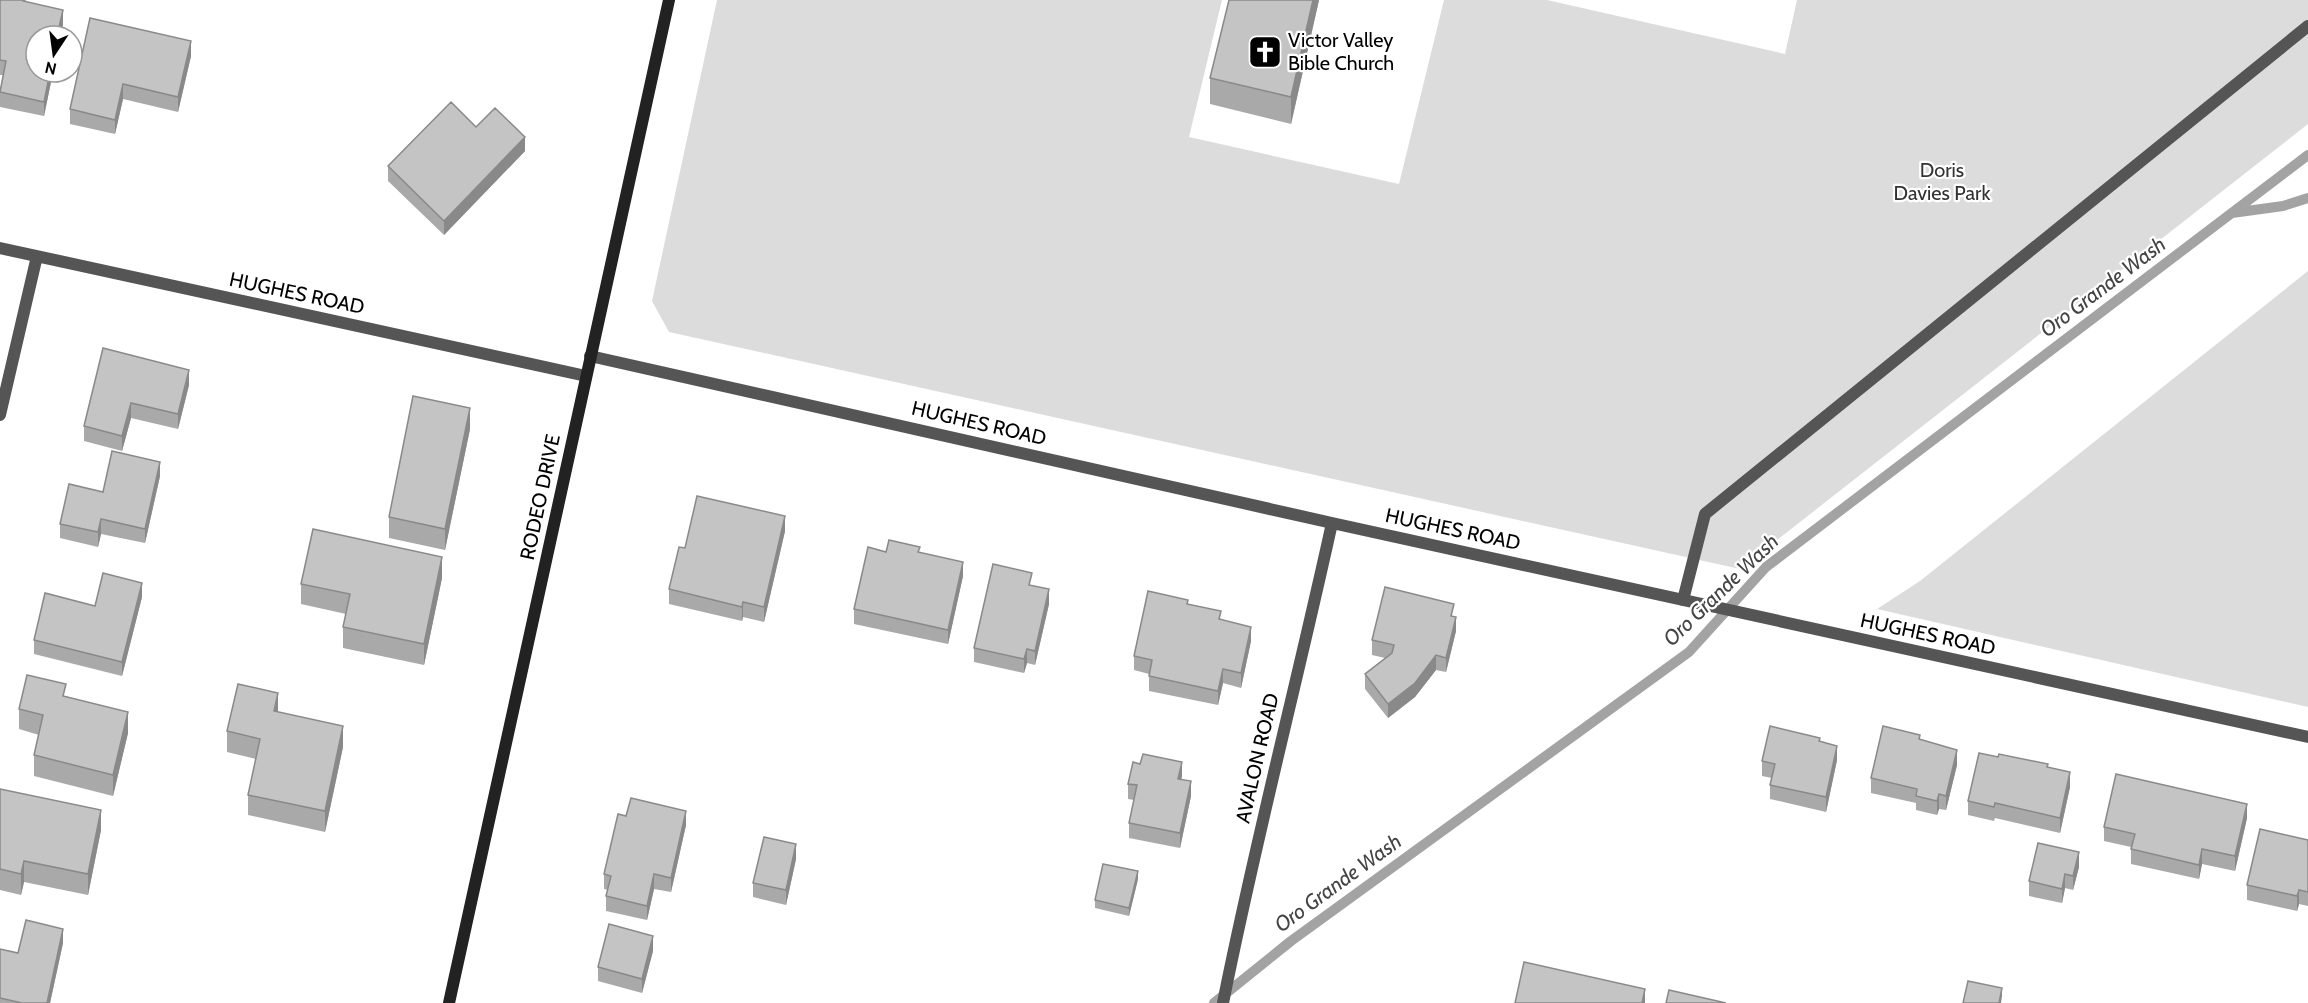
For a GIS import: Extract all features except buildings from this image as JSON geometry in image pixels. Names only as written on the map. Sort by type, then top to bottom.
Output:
[{"type":"street","name":"RODEO DRIVE","points":[[449,1003],[669,0]]},
{"type":"street","points":[[1683,600],[1705,514],[2308,26]]},
{"type":"street","name":"HUGHES ROAD","points":[[0,248],[586,376]]},
{"type":"street","points":[[0,415],[37,256]]},
{"type":"street","name":"HUGHES ROAD","points":[[591,356],[1332,523],[2308,737]]},
{"type":"street","name":"AVALON ROAD","points":[[1223,1003],[1269,789],[1332,523]]},
{"type":"green space","name":"Doris Davies Park","points":[[717,0],[1222,0],[1189,137],[1399,184],[1444,0],[1547,0],[1785,54],[1797,0],[2308,0],[2308,124],[1740,569],[669,332],[652,301]]},
{"type":"green space","points":[[2308,271],[2308,707],[1877,609],[1920,581]]},
{"type":"waterway","name":"Oro Grande Wash","points":[[1214,1003],[1291,941],[1689,652],[1766,567],[2308,155]]},
{"type":"waterway","points":[[2232,213],[2283,206],[2308,198]]},
{"type":"place","name":"Victor Valley Bible Church","points":[[1265,52]]}]
